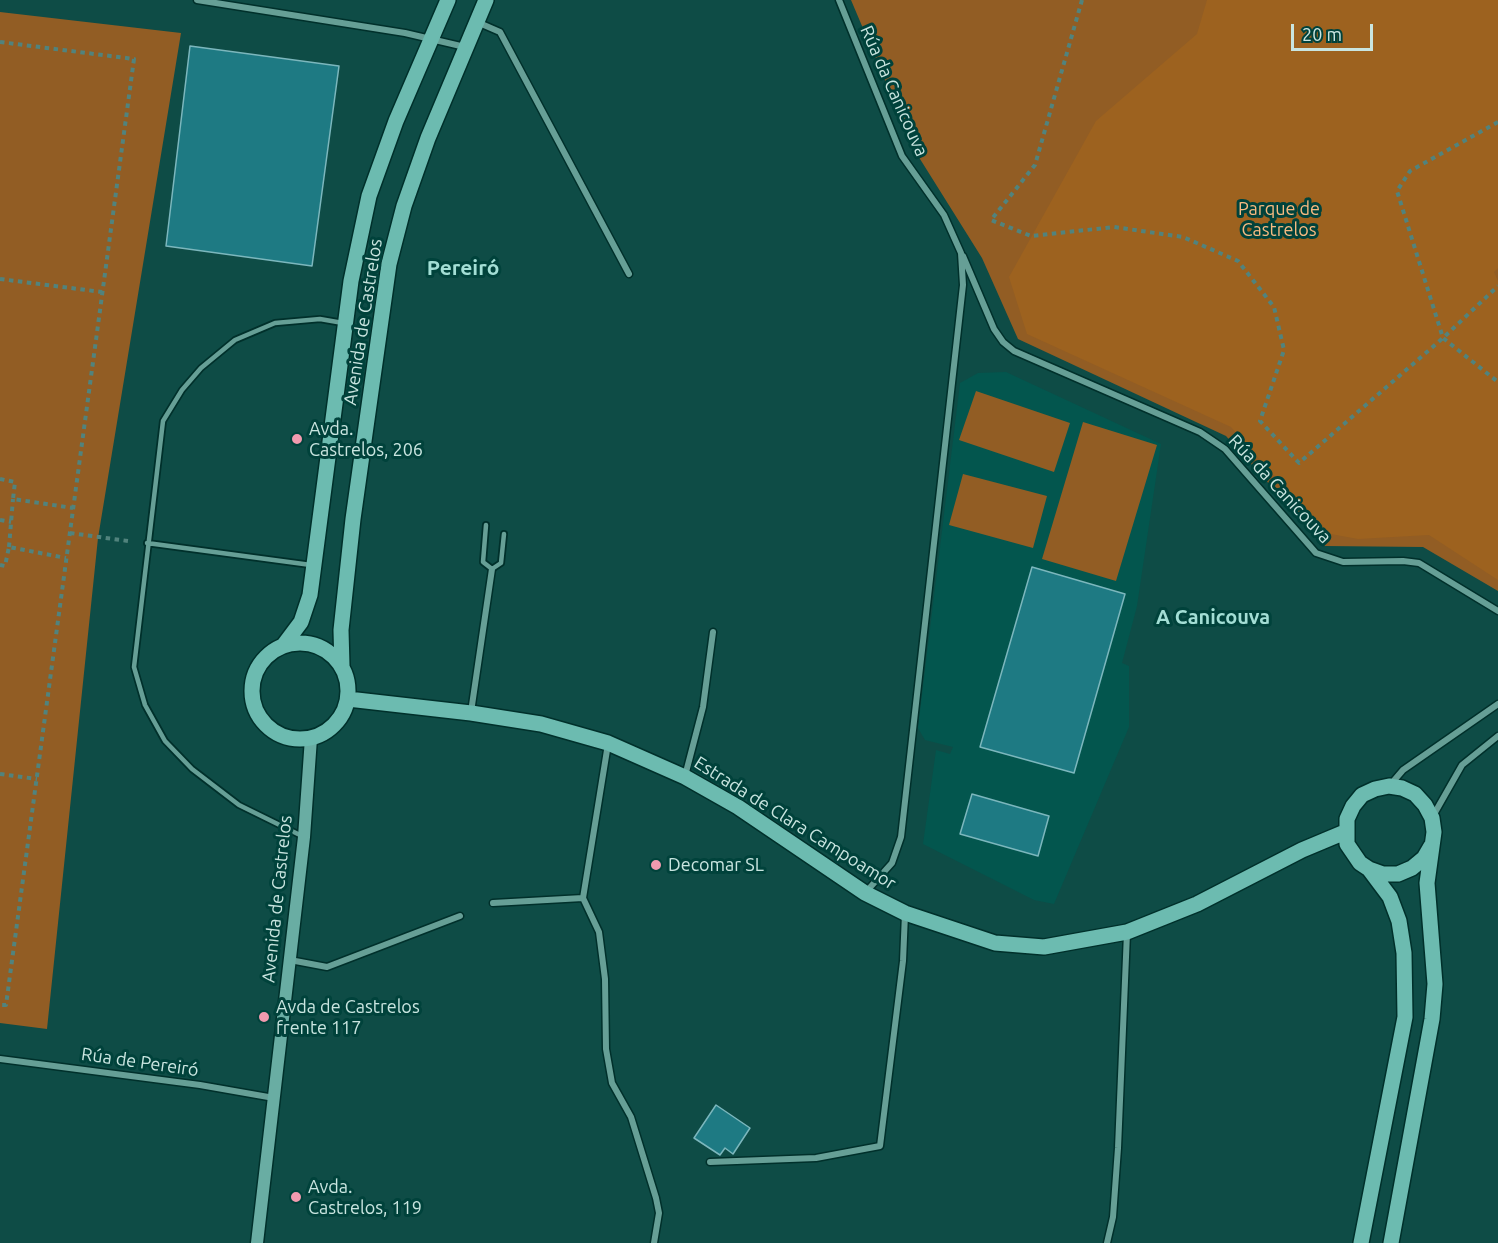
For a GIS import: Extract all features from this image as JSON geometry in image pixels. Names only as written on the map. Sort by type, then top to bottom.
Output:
[{"type":"main road","name":"Avenida de Castrelos","points":[[283,645],[301,622],[307,608],[359,236],[369,196],[396,122],[448,0]]},
{"type":"main road","name":"Avenida de Castrelos","points":[[342,666],[341,630],[353,519],[389,264],[404,206],[428,138],[486,0]]},
{"type":"main road","points":[[299,642],[316,645],[331,653],[342,666],[348,682],[348,699],[342,717],[336,724],[311,738],[296,739],[270,728],[260,718],[254,705],[252,690],[257,669],[270,652],[283,645],[299,642]]},
{"type":"main road","name":"Estrada de Clara Campoamor","points":[[348,699],[471,713],[541,724],[608,743],[685,777],[738,807],[865,893],[905,913],[950,930],[995,943],[1044,947],[1127,932],[1197,904],[1302,850],[1345,832]]},
{"type":"main road","name":"Avenida de Castrelos","points":[[257,1243],[304,837],[311,738]]},
{"type":"main road","points":[[1362,1243],[1405,1017],[1404,953],[1399,921],[1390,897],[1369,869],[1352,854],[1345,832],[1347,819],[1353,806],[1362,795],[1374,789],[1389,786],[1402,788],[1415,795],[1425,805],[1432,818],[1434,832],[1427,883],[1434,984],[1432,1019],[1391,1243]]},
{"type":"main road","points":[[1369,869],[1383,874],[1398,874],[1412,868],[1424,858],[1431,846]]},
{"type":"street","points":[[197,0],[432,38],[467,47]]},
{"type":"street","name":"Rúa da Canicouva","points":[[839,0],[902,156],[944,215],[994,329],[1003,342],[1014,351],[1200,432],[1225,449],[1316,553],[1344,562],[1403,561],[1419,564],[1498,612]]},
{"type":"street","points":[[477,22],[500,32],[629,274]]},
{"type":"street","name":"Rúa da Canicouva","points":[[865,893],[892,863],[901,837],[963,285],[962,253]]},
{"type":"street","points":[[471,713],[492,569]]},
{"type":"street","points":[[685,777],[703,707],[713,632]]},
{"type":"street","points":[[1389,786],[1403,770],[1498,704]]},
{"type":"street","points":[[1432,818],[1462,765],[1498,736]]},
{"type":"street","points":[[608,743],[583,897],[599,932],[605,979],[606,1049],[612,1083],[632,1117],[656,1198],[659,1213],[654,1243]]},
{"type":"street","points":[[493,903],[583,897]]},
{"type":"street","points":[[710,1162],[816,1158],[880,1146],[903,961],[905,913]]},
{"type":"street","points":[[290,960],[327,967],[460,916]]},
{"type":"street","points":[[1107,1243],[1113,1217],[1118,1148],[1127,932]]},
{"type":"street","name":"Rúa de Pereiró","points":[[0,1059],[200,1085],[275,1098]]},
{"type":"lane","points":[[304,837],[239,805],[192,768],[165,741],[145,705],[134,667],[163,421],[182,390],[201,368],[235,340],[276,323],[320,319],[346,323]]},
{"type":"lane","points":[[486,525],[483,562],[492,569],[501,563],[504,534]]},
{"type":"lane","points":[[147,543],[314,566]]},
{"type":"path","points":[[1082,0],[1035,165],[991,220],[1031,236],[1114,227],[1183,237],[1238,261],[1274,306],[1284,350],[1260,421],[1299,463],[1443,338],[1498,286]]},
{"type":"path","points":[[0,42],[134,59],[6,1005],[0,1005]]},
{"type":"path","points":[[1498,122],[1410,171],[1397,191],[1443,338],[1498,382]]},
{"type":"path","points":[[0,279],[102,292]]},
{"type":"path","points":[[0,479],[15,482],[9,547],[5,566],[0,565]]},
{"type":"path","points":[[13,499],[73,508]]},
{"type":"path","points":[[0,520],[10,522]]},
{"type":"path","points":[[70,532],[128,541]]},
{"type":"path","points":[[9,547],[66,558]]},
{"type":"path","points":[[0,774],[37,779]]},
{"type":"shaded area","points":[[1006,372],[1161,444],[1137,606],[1122,663],[1129,666],[1129,727],[1054,904],[1034,900],[923,844],[936,750],[950,754],[953,747],[925,740],[918,728],[960,383],[978,373]]},
{"type":"green space","name":"Parque de Castrelos","points":[[851,0],[1498,0],[1498,591],[1423,547],[1325,546],[1226,436],[1018,339],[982,258],[915,151]]},
{"type":"green space","name":"Parque de Castrelos","points":[[1207,0],[1498,0],[1498,268],[1494,272],[1498,281],[1498,580],[1429,535],[1358,539],[1325,533],[1231,427],[1027,334],[1009,277],[1096,121],[1197,34]]},
{"type":"green space","points":[[0,12],[181,33],[98,538],[47,1029],[0,1023]]},
{"type":"green space","points":[[976,391],[1070,423],[1054,472],[959,440]]},
{"type":"green space","points":[[1083,422],[1157,445],[1116,581],[1042,559]]},
{"type":"green space","points":[[963,474],[1047,496],[1033,548],[949,525]]},
{"type":"building","points":[[190,46],[339,66],[312,266],[166,246]]},
{"type":"building","points":[[1032,567],[1125,594],[1074,773],[980,747]]},
{"type":"building","points":[[972,794],[1049,816],[1038,856],[960,834]]},
{"type":"building","points":[[716,1105],[750,1128],[733,1154],[725,1148],[720,1155],[694,1138]]},
{"type":"place","name":"Avda. Castrelos, 206","points":[[297,439]]},
{"type":"place","name":"Decomar SL","points":[[656,865]]},
{"type":"place","name":"Avda de Castrelos frente 117","points":[[264,1017]]},
{"type":"place","name":"Avda. Castrelos, 119","points":[[296,1197]]},
{"type":"district","name":"Pereiró","points":[[463,268]]},
{"type":"district","name":"A Canicouva","points":[[1213,617]]}]
